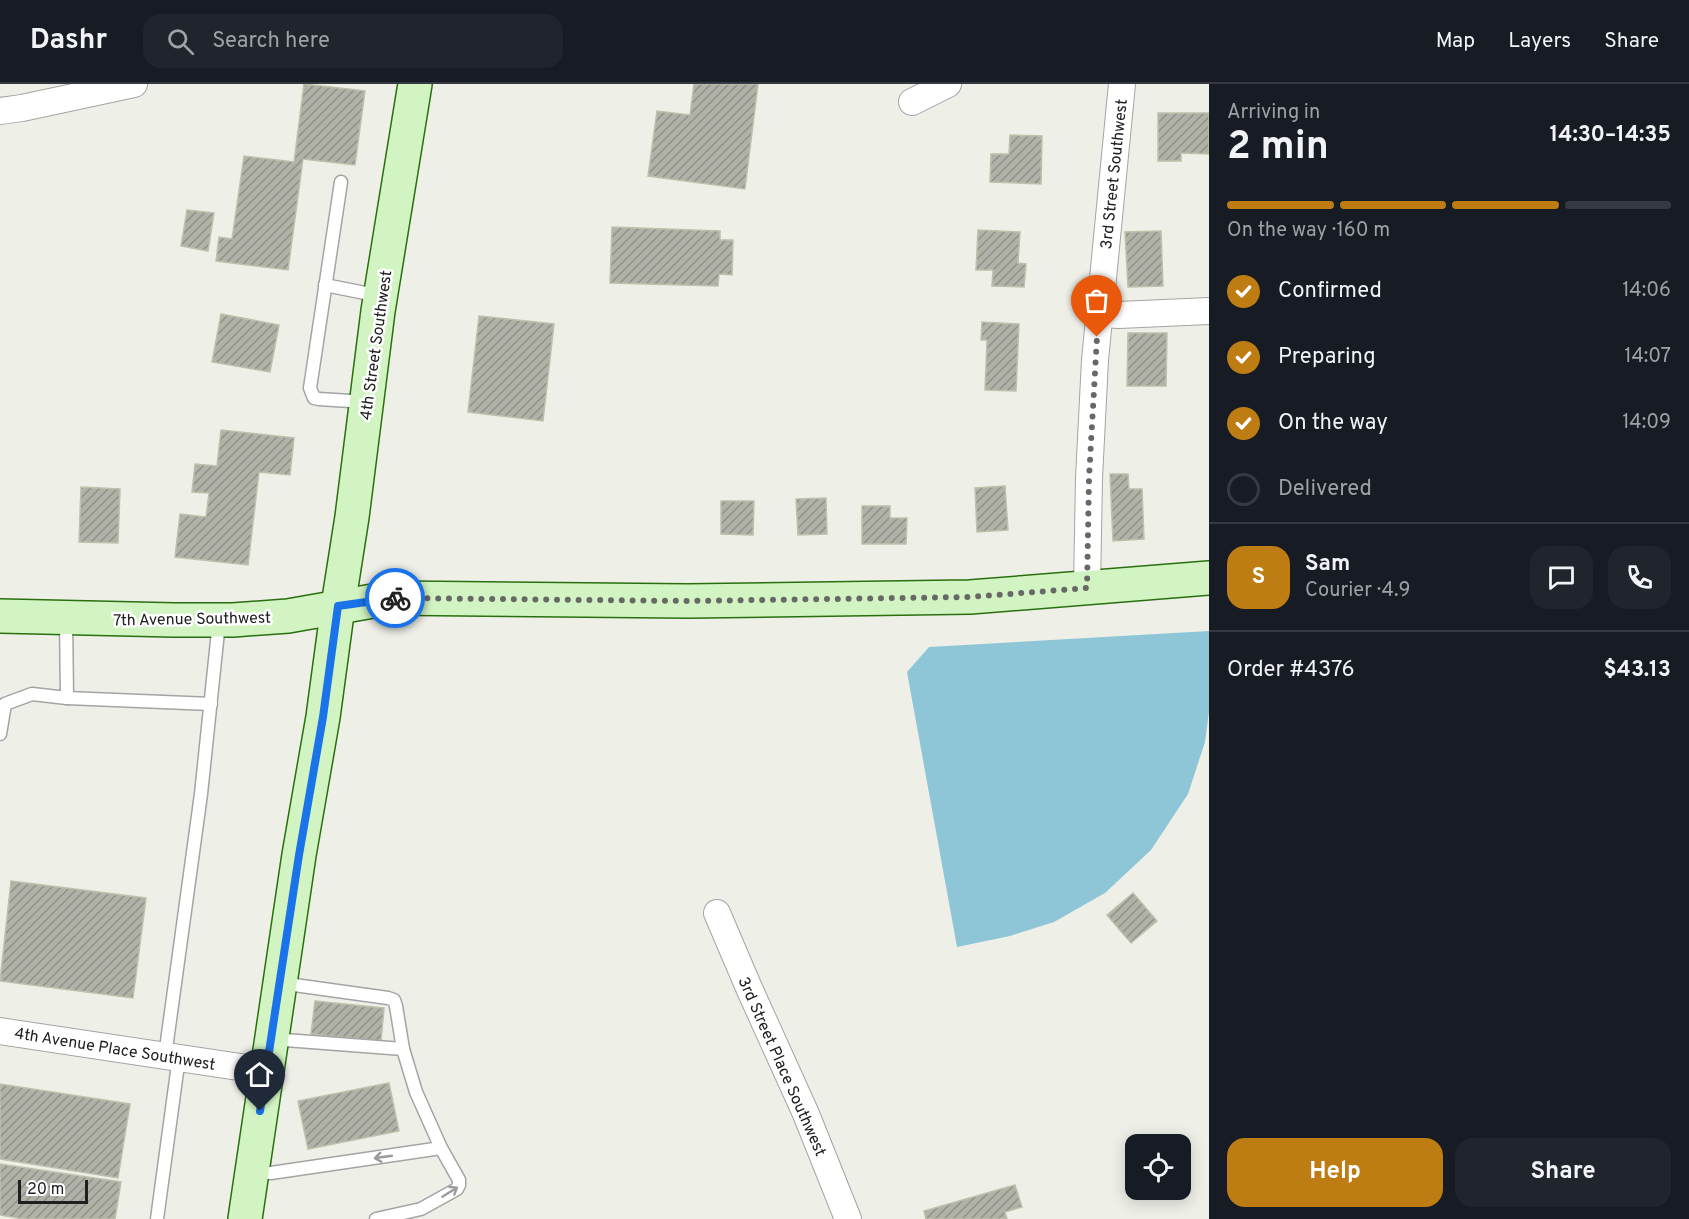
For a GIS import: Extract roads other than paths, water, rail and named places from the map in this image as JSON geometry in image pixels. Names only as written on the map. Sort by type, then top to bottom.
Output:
[{"type":"main road","name":"4th Street Southwest","points":[[245,1219],[279,983],[323,717],[381,296],[415,84]]},
{"type":"main road","points":[[396,197],[435,84]]},
{"type":"main road","name":"7th Avenue Southwest","points":[[0,616],[219,620],[288,616],[390,598],[700,601],[970,597],[1209,578]]},
{"type":"street","points":[[0,111],[134,84]]},
{"type":"street","points":[[912,102],[948,84]]},
{"type":"street","name":"3rd Street Southwest","points":[[1087,588],[1089,478],[1095,360],[1122,84]]},
{"type":"street","points":[[1099,314],[1209,311]]},
{"type":"street","name":"3rd Street Place Southwest","points":[[717,913],[806,1114],[848,1219]]},
{"type":"street","name":"4th Avenue Place Southwest","points":[[0,1031],[172,1057],[268,1055]]},
{"type":"lane","points":[[341,182],[310,388],[314,398],[367,402]]},
{"type":"lane","points":[[325,285],[381,296]]},
{"type":"lane","points":[[66,618],[67,698]]},
{"type":"lane","points":[[157,1219],[219,620]]},
{"type":"lane","points":[[0,734],[3,704],[32,694],[67,698],[211,705]]},
{"type":"lane","points":[[279,983],[394,1000],[403,1049],[416,1092],[441,1148],[459,1180],[459,1185],[457,1189],[421,1209],[376,1219]]},
{"type":"lane","points":[[268,1055],[403,1049]]},
{"type":"lane","points":[[252,1172],[271,1173],[441,1148]]}]
